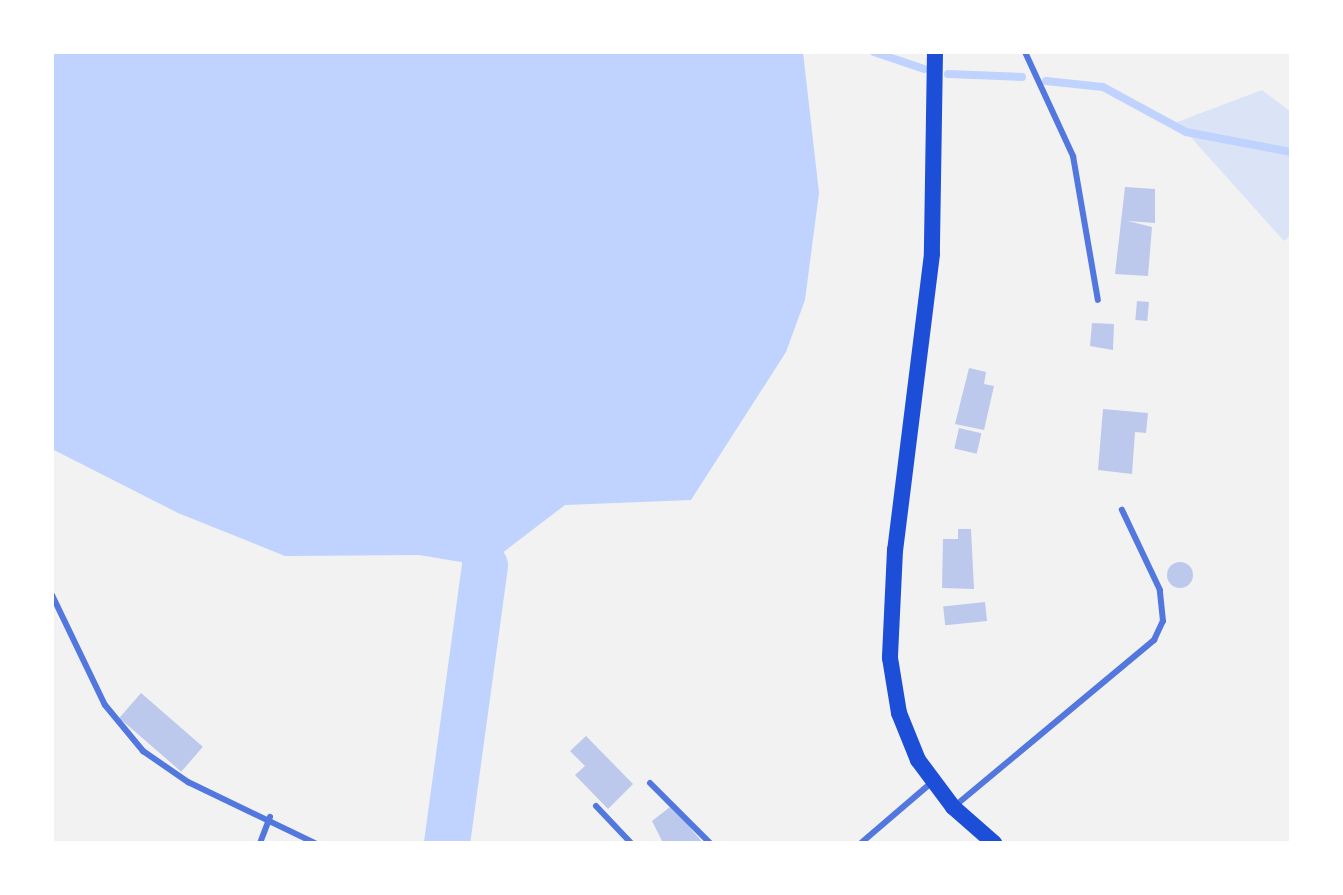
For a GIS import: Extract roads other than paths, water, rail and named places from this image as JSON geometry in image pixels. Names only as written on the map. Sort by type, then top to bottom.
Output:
[{"type":"main road","points":[[935,52],[932,254],[895,550],[890,658],[906,735],[932,782],[953,807],[994,843]]},
{"type":"lane","points":[[1025,52],[1073,156],[1098,300]]},
{"type":"lane","points":[[953,807],[1154,640],[1162,598],[1122,510]]},
{"type":"lane","points":[[52,595],[116,724],[188,782],[270,817],[315,843]]},
{"type":"lane","points":[[861,843],[932,782]]},
{"type":"lane","points":[[650,783],[710,843]]},
{"type":"lane","points":[[596,806],[631,843]]},
{"type":"lane","points":[[260,843],[270,817]]},
{"type":"water","points":[[52,52],[803,52],[819,193],[805,300],[786,352],[691,500],[565,505],[485,566],[419,555],[285,556],[178,513],[52,449]]},
{"type":"waterway","points":[[874,52],[924,69]]},
{"type":"waterway","points":[[948,74],[1022,77]]},
{"type":"waterway","points":[[1046,81],[1103,87],[1186,132],[1291,152]]},
{"type":"waterway","points":[[447,843],[485,566]]}]
